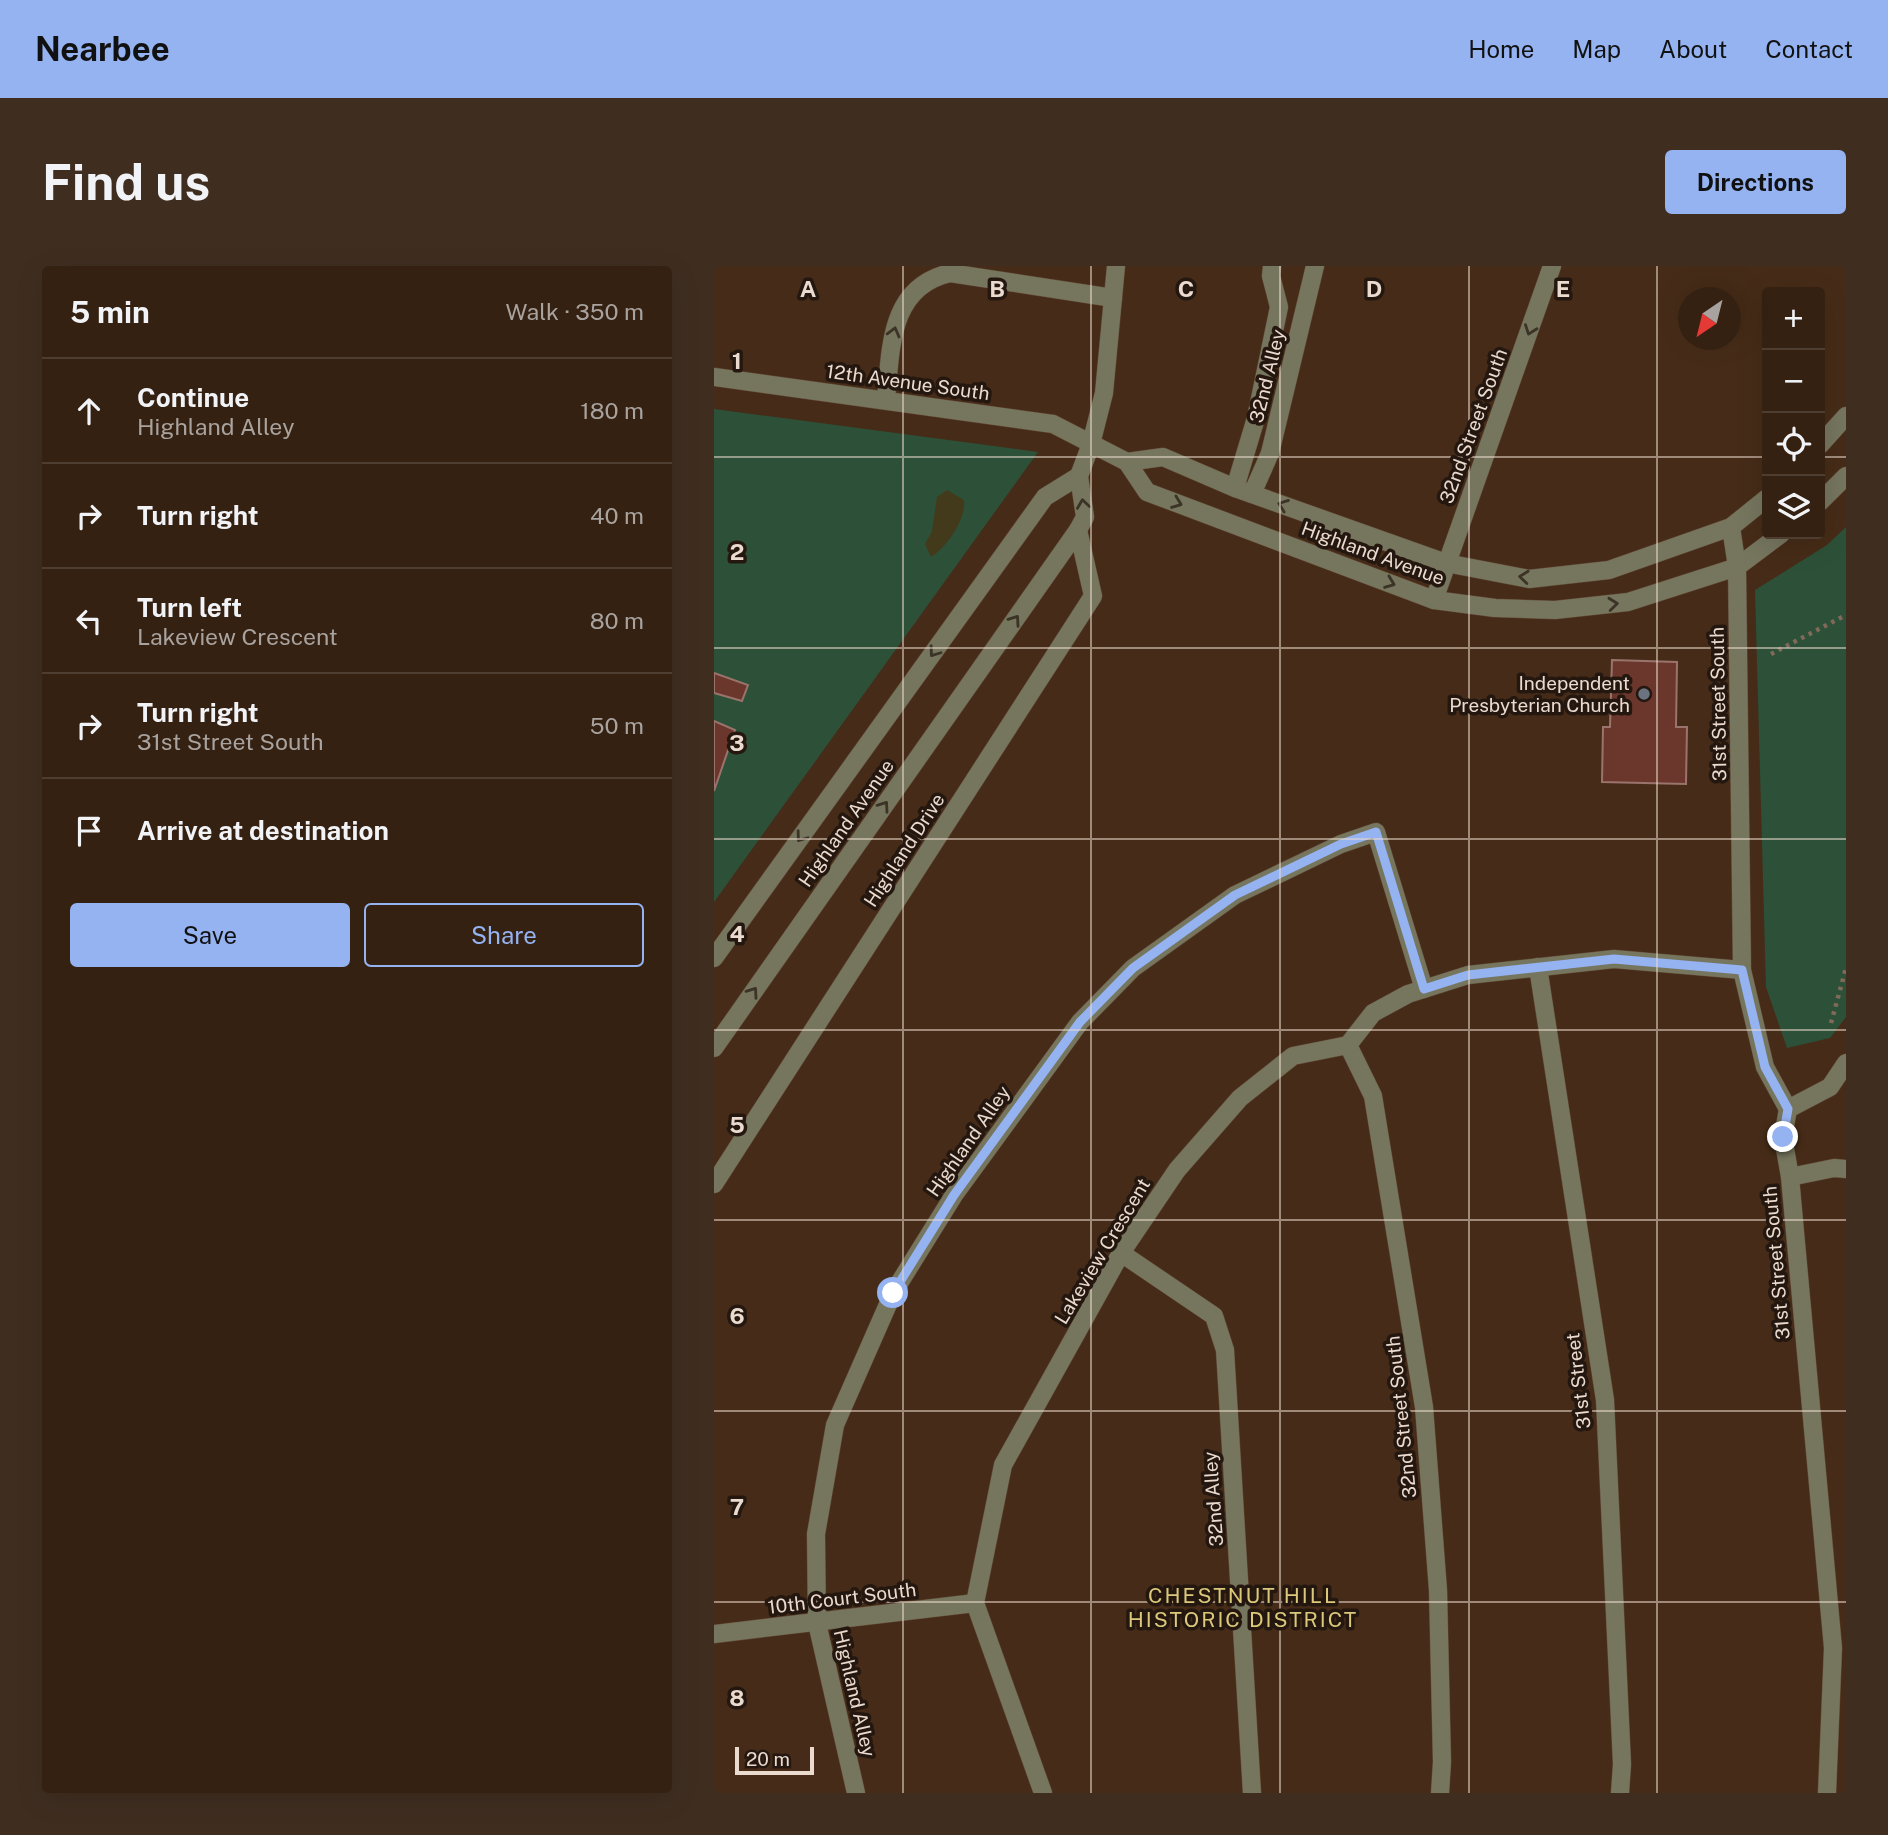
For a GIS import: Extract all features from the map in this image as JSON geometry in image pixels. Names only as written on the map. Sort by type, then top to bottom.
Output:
[{"type":"street","points":[[1091,444],[1104,393],[1116,266]]},
{"type":"street","points":[[1235,488],[1256,418],[1279,307],[1271,276],[1272,266]]},
{"type":"street","name":"32nd Alley","points":[[1252,494],[1270,453],[1315,266]]},
{"type":"street","name":"32nd Street South","points":[[1434,600],[1552,266]]},
{"type":"street","points":[[886,399],[891,341],[900,309],[931,277],[950,273],[1113,298]]},
{"type":"street","name":"12th Avenue South","points":[[714,377],[1053,424],[1091,444]]},
{"type":"street","points":[[1825,439],[1846,416]]},
{"type":"street","name":"Highland Avenue","points":[[714,1048],[1078,530],[1085,517],[1079,476],[1091,444],[1127,462],[1147,492],[1434,600],[1494,608],[1567,609],[1628,602],[1737,567],[1774,539]]},
{"type":"street","name":"Highland Avenue","points":[[1127,462],[1163,457],[1235,488],[1446,564],[1529,579],[1609,570],[1731,527],[1762,502]]},
{"type":"street","name":"Highland Avenue","points":[[714,958],[1045,497],[1079,476]]},
{"type":"street","points":[[1825,497],[1846,476]]},
{"type":"street","name":"31st Street South","points":[[1731,527],[1737,567],[1742,970],[1765,1067],[1788,1109],[1783,1137],[1790,1177],[1833,1648],[1827,1793]]},
{"type":"street","name":"Highland Drive","points":[[714,1184],[1093,596],[1078,530]]},
{"type":"street","name":"Highland Alley","points":[[856,1793],[817,1623],[816,1534],[835,1424],[893,1293],[954,1195],[1080,1022],[1133,968],[1235,895],[1341,844],[1376,832],[1424,989]]},
{"type":"street","points":[[1348,1045],[1373,1013],[1408,994],[1468,975],[1614,959],[1742,970]]},
{"type":"street","name":"31st Street","points":[[1538,967],[1605,1401],[1622,1764],[1620,1793]]},
{"type":"street","name":"32nd Street South","points":[[1348,1045],[1373,1096],[1424,1407],[1438,1590],[1440,1793]]},
{"type":"street","name":"Lakeview Crescent","points":[[975,1603],[1003,1465],[1121,1253],[1177,1170],[1240,1098],[1293,1056],[1348,1045]]},
{"type":"street","points":[[1788,1109],[1830,1087],[1846,1063]]},
{"type":"street","points":[[1790,1177],[1834,1168],[1846,1169]]},
{"type":"street","name":"32nd Alley","points":[[1121,1253],[1214,1316],[1225,1350],[1252,1793]]},
{"type":"street","points":[[975,1603],[1043,1793]]},
{"type":"street","name":"10th Court South","points":[[714,1634],[975,1603]]},
{"type":"path","points":[[1771,654],[1846,615]]},
{"type":"path","points":[[1831,1023],[1846,968]]},
{"type":"green space","points":[[714,409],[1038,452],[714,902]]},
{"type":"green space","points":[[1846,527],[1846,1017],[1830,1038],[1787,1048],[1766,987],[1755,590],[1827,545]]},
{"type":"sand","points":[[947,490],[964,500],[964,508],[959,524],[949,540],[931,557],[925,544],[932,531],[937,497]]},
{"type":"building","name":"Independent Presbyterian Church","points":[[1612,660],[1677,662],[1676,727],[1687,727],[1686,784],[1602,782],[1603,727],[1610,727]]},
{"type":"building","points":[[714,673],[748,685],[742,701],[714,693]]},
{"type":"building","points":[[714,721],[735,730],[714,791]]},
{"type":"place","name":"Independent Presbyterian Church","points":[[1644,694]]},
{"type":"district","name":"CHESTNUT HILL HISTORIC DISTRICT","points":[[1243,1608]]},
{"type":"route","points":[[893,1293],[954,1195],[1080,1022],[1133,968],[1235,895],[1341,844],[1376,832],[1424,989],[1468,975],[1614,959],[1742,970],[1765,1067],[1788,1109],[1783,1137]]}]
